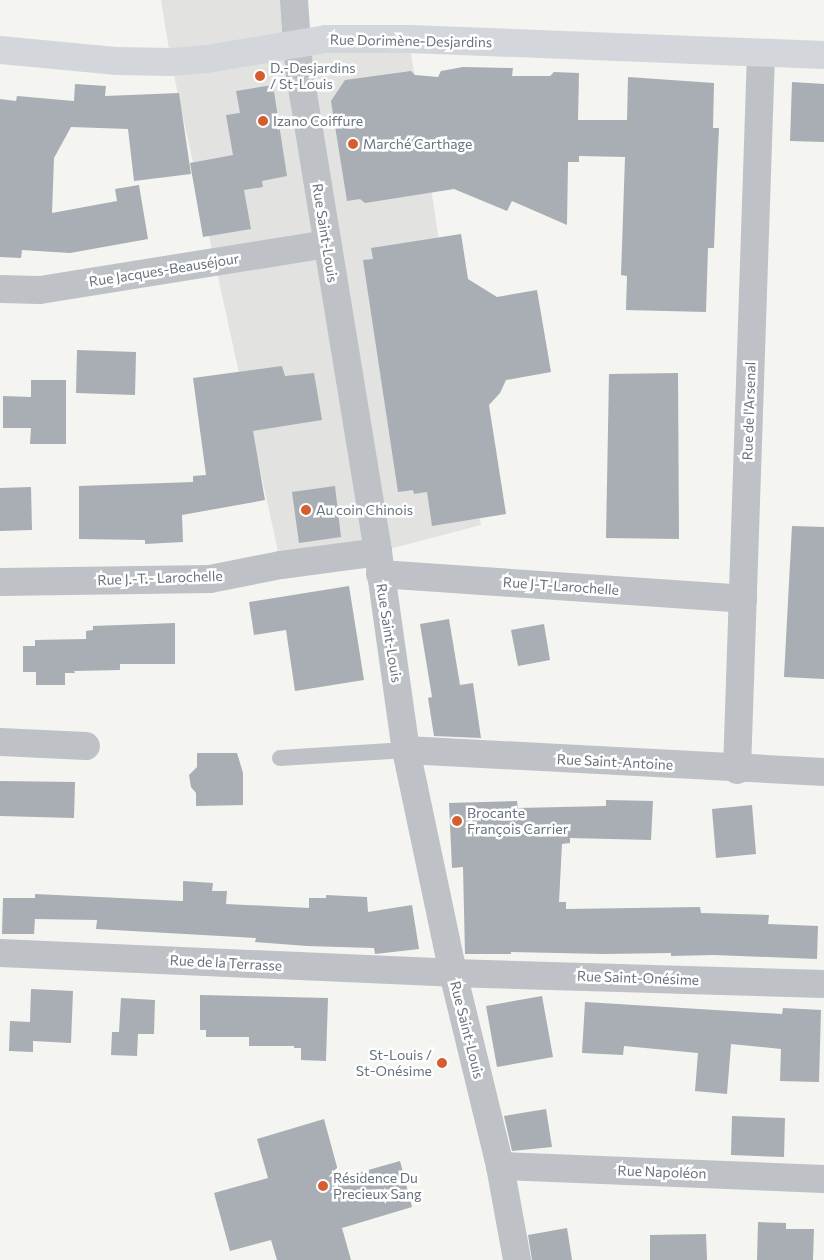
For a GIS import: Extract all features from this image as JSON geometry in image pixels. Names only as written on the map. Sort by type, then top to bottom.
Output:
[{"type":"main road","name":"Rue Dorimène-Desjardins","points":[[0,50],[117,61],[171,62],[207,59],[326,39],[409,39],[824,55]]},
{"type":"street","name":"Rue Saint-Louis","points":[[294,0],[298,69],[379,563],[406,750],[453,973],[500,1166],[518,1260]]},
{"type":"street","name":"Rue de l'Arsenal","points":[[737,770],[761,53]]},
{"type":"street","name":"Rue Jacques-Beauséjour","points":[[0,289],[40,290],[327,244]]},
{"type":"street","name":"Rue J-T-Larochelle","points":[[379,563],[743,599]]},
{"type":"street","name":"Rue J.-T.- Larochelle","points":[[0,582],[210,578],[281,565],[379,563]]},
{"type":"street","points":[[0,742],[86,746]]},
{"type":"street","name":"Rue Saint-Antoine","points":[[406,750],[737,770],[824,772]]},
{"type":"street","name":"Rue de la Terrasse","points":[[0,953],[453,973]]},
{"type":"street","name":"Rue Saint-Onésime","points":[[453,973],[824,984]]},
{"type":"street","name":"Rue Napoléon","points":[[500,1166],[824,1179]]},
{"type":"lane","points":[[280,758],[406,750]]},
{"type":"shaded area","points":[[161,0],[295,0],[297,43],[409,39],[481,525],[378,552],[281,565],[171,62]]},
{"type":"building","points":[[463,67],[513,68],[512,76],[550,76],[554,72],[579,73],[578,120],[627,120],[628,77],[714,83],[713,128],[719,128],[714,248],[708,248],[706,312],[626,310],[627,276],[621,275],[625,157],[579,156],[579,162],[568,162],[567,225],[512,201],[507,211],[454,189],[365,203],[360,199],[347,201],[331,101],[345,80],[411,71],[415,75],[438,77],[441,71]]},
{"type":"building","points":[[792,82],[824,84],[824,142],[790,141]]},
{"type":"building","points":[[75,84],[106,86],[105,96],[179,93],[191,174],[134,181],[128,129],[71,127],[54,158],[52,213],[117,201],[115,189],[139,185],[148,239],[70,253],[22,250],[21,258],[0,257],[0,99],[16,101],[17,96],[74,101]]},
{"type":"building","points":[[273,85],[287,176],[262,181],[263,187],[244,190],[251,229],[203,237],[190,163],[233,155],[226,115],[240,113],[236,91]]},
{"type":"building","points":[[461,234],[468,279],[497,297],[537,290],[551,372],[506,380],[500,393],[489,405],[506,514],[432,526],[427,492],[414,494],[413,490],[398,492],[363,260],[373,259],[371,248]]},
{"type":"building","points":[[77,350],[136,352],[135,395],[76,393]]},
{"type":"building","points":[[282,366],[285,376],[314,373],[322,420],[253,431],[265,500],[182,515],[183,542],[145,544],[145,540],[79,539],[79,486],[193,482],[193,476],[206,475],[193,378]]},
{"type":"building","points":[[678,373],[679,539],[606,538],[609,374]]},
{"type":"building","points":[[31,380],[66,380],[66,444],[30,444],[31,428],[3,428],[3,396],[31,397]]},
{"type":"building","points":[[335,486],[341,537],[299,543],[292,492]]},
{"type":"building","points":[[31,487],[32,530],[0,531],[0,488]]},
{"type":"building","points":[[792,526],[824,527],[824,679],[784,677]]},
{"type":"building","points":[[349,586],[364,680],[295,691],[286,630],[254,635],[249,602]]},
{"type":"building","points":[[449,619],[460,685],[473,683],[481,738],[434,736],[428,698],[432,697],[420,624]]},
{"type":"building","points":[[175,623],[175,664],[120,664],[120,670],[74,671],[75,673],[65,673],[65,685],[36,685],[36,672],[23,672],[23,646],[35,646],[35,640],[86,639],[86,631],[93,630],[93,626]]},
{"type":"building","points":[[544,624],[550,660],[518,666],[511,630]]},
{"type":"building","points":[[197,753],[237,753],[243,773],[243,805],[196,806],[196,793],[191,787],[189,775],[197,767]]},
{"type":"building","points":[[0,781],[75,782],[74,818],[0,816]]},
{"type":"building","points":[[606,800],[653,801],[651,840],[570,838],[570,843],[562,844],[559,902],[566,902],[566,909],[700,907],[701,913],[769,915],[768,924],[818,926],[817,959],[714,955],[671,956],[671,953],[511,952],[511,954],[465,954],[463,867],[452,868],[449,803],[517,801],[518,808],[606,806]]},
{"type":"building","points":[[752,805],[756,854],[716,858],[712,809]]},
{"type":"building","points":[[183,881],[213,883],[212,891],[227,891],[226,904],[309,908],[309,898],[326,898],[326,895],[367,897],[368,912],[412,905],[419,949],[375,954],[374,948],[307,946],[255,942],[256,938],[96,929],[97,920],[35,919],[34,934],[2,934],[3,898],[35,898],[35,894],[183,901]]},
{"type":"building","points":[[31,989],[73,991],[71,1043],[33,1041],[33,1052],[9,1051],[10,1021],[30,1022]]},
{"type":"building","points":[[200,995],[328,998],[326,1061],[301,1060],[301,1048],[294,1048],[294,1046],[249,1046],[249,1037],[206,1037],[206,1030],[200,1030]]},
{"type":"building","points":[[542,996],[553,1057],[497,1067],[486,1006]]},
{"type":"building","points":[[121,998],[155,1000],[154,1034],[138,1034],[137,1056],[111,1055],[112,1032],[119,1032]]},
{"type":"building","points":[[585,1002],[782,1014],[783,1008],[821,1010],[819,1082],[780,1081],[781,1049],[731,1044],[727,1094],[695,1091],[698,1053],[624,1046],[623,1055],[582,1053]]},
{"type":"building","points":[[546,1109],[552,1147],[512,1151],[504,1116]]},
{"type":"building","points":[[732,1116],[785,1118],[784,1157],[731,1155]]},
{"type":"building","name":"Résidence Du Precieux Sang","points":[[324,1119],[340,1178],[400,1161],[412,1207],[342,1228],[351,1260],[277,1260],[271,1240],[230,1251],[214,1193],[268,1178],[257,1139]]},
{"type":"building","points":[[758,1222],[786,1223],[786,1229],[814,1229],[813,1260],[757,1260]]},
{"type":"building","points":[[567,1228],[572,1260],[532,1260],[528,1235]]},
{"type":"building","points":[[706,1234],[707,1260],[650,1260],[650,1235]]},
{"type":"place","name":"D.-Desjardins / St-Louis","points":[[260,76]]},
{"type":"place","name":"Izano Coiffure","points":[[263,121]]},
{"type":"place","name":"Marché Carthage","points":[[353,144]]},
{"type":"place","name":"Au coin Chinois","points":[[306,510]]},
{"type":"place","name":"Brocante François Carrier","points":[[457,821]]},
{"type":"place","name":"St-Louis / St-Onésime","points":[[442,1063]]},
{"type":"place","name":"Résidence Du Precieux Sang","points":[[323,1186]]}]
